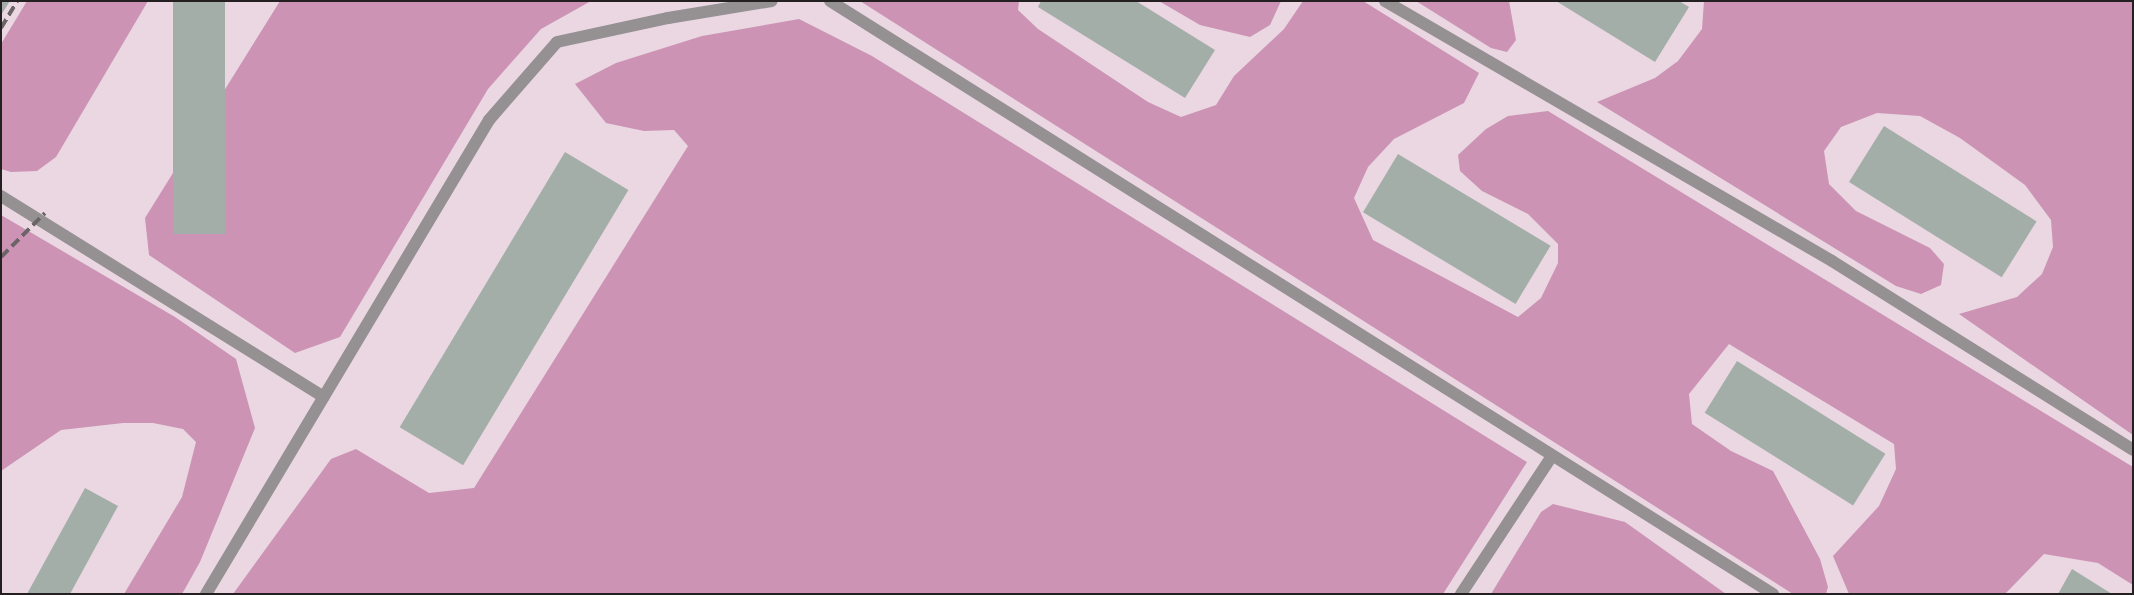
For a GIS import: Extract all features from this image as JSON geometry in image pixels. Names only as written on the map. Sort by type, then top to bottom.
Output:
[{"type":"lane","points":[[206,594],[489,120],[557,42],[668,18],[772,1]]},
{"type":"lane","points":[[830,1],[1773,594]]},
{"type":"lane","points":[[1385,1],[1832,261],[2133,450]]},
{"type":"lane","points":[[1,196],[324,397]]},
{"type":"lane","points":[[1461,594],[1552,456]]},
{"type":"shaded area","points":[[1,1],[2133,1],[2133,594],[1,594]]},
{"type":"shaded area","points":[[27,1],[148,1],[56,157],[37,171],[11,172],[1,169],[1,44]]},
{"type":"shaded area","points":[[280,1],[591,1],[541,29],[488,89],[340,337],[295,353],[149,255],[145,218]]},
{"type":"shaded area","points":[[860,1],[1019,1],[1018,10],[1038,29],[1148,102],[1181,117],[1216,105],[1234,76],[1284,29],[1303,1],[1363,1],[1479,73],[1464,103],[1394,139],[1368,167],[1354,198],[1373,240],[1518,317],[1541,298],[1558,263],[1558,244],[1528,214],[1482,191],[1460,171],[1458,155],[1486,129],[1508,116],[1548,111],[2133,467],[2133,585],[2098,563],[2044,554],[2005,594],[1849,594],[1833,556],[1879,506],[1896,469],[1894,444],[1729,344],[1689,394],[1692,424],[1731,451],[1773,471],[1820,559],[1828,587],[1826,594],[1793,594]]},
{"type":"shaded area","points":[[1159,1],[1281,1],[1270,25],[1250,37],[1200,25]]},
{"type":"shaded area","points":[[1416,1],[1509,1],[1516,40],[1507,52],[1491,48]]},
{"type":"shaded area","points":[[1704,1],[2133,1],[2133,435],[1959,314],[2017,297],[2042,274],[2053,247],[2051,220],[2025,185],[1960,138],[1920,116],[1877,113],[1841,127],[1824,151],[1829,184],[1856,211],[1930,248],[1944,264],[1941,285],[1921,294],[1896,286],[1597,102],[1655,78],[1678,61],[1702,29]]},
{"type":"shaded area","points":[[799,19],[872,56],[1527,462],[1443,594],[233,594],[331,459],[356,449],[429,493],[474,488],[688,146],[674,130],[644,131],[606,123],[575,84],[616,63],[702,36]]},
{"type":"shaded area","points":[[1,215],[175,317],[236,359],[255,428],[200,562],[182,594],[124,594],[182,497],[196,442],[183,429],[153,423],[123,423],[61,430],[1,471]]},
{"type":"shaded area","points":[[1553,504],[1625,522],[1726,594],[1491,594],[1541,512]]},
{"type":"building","points":[[1,1],[10,1],[1,15]]},
{"type":"building","points":[[173,1],[225,1],[225,234],[173,234]]},
{"type":"building","points":[[1041,1],[1136,1],[1215,50],[1185,98],[1038,7]]},
{"type":"building","points":[[1556,1],[1679,1],[1689,7],[1655,62]]},
{"type":"building","points":[[1884,126],[2037,221],[2002,277],[1849,182]]},
{"type":"building","points":[[565,152],[628,190],[463,465],[400,427]]},
{"type":"building","points":[[1398,154],[1551,246],[1516,304],[1363,212]]},
{"type":"building","points":[[1737,361],[1885,454],[1853,505],[1705,413]]},
{"type":"building","points":[[85,488],[118,506],[70,594],[27,594]]},
{"type":"building","points":[[2072,569],[2112,594],[2058,594]]},
{"type":"railway","points":[[1,28],[17,1]]},
{"type":"railway","points":[[1,257],[45,213]]}]
